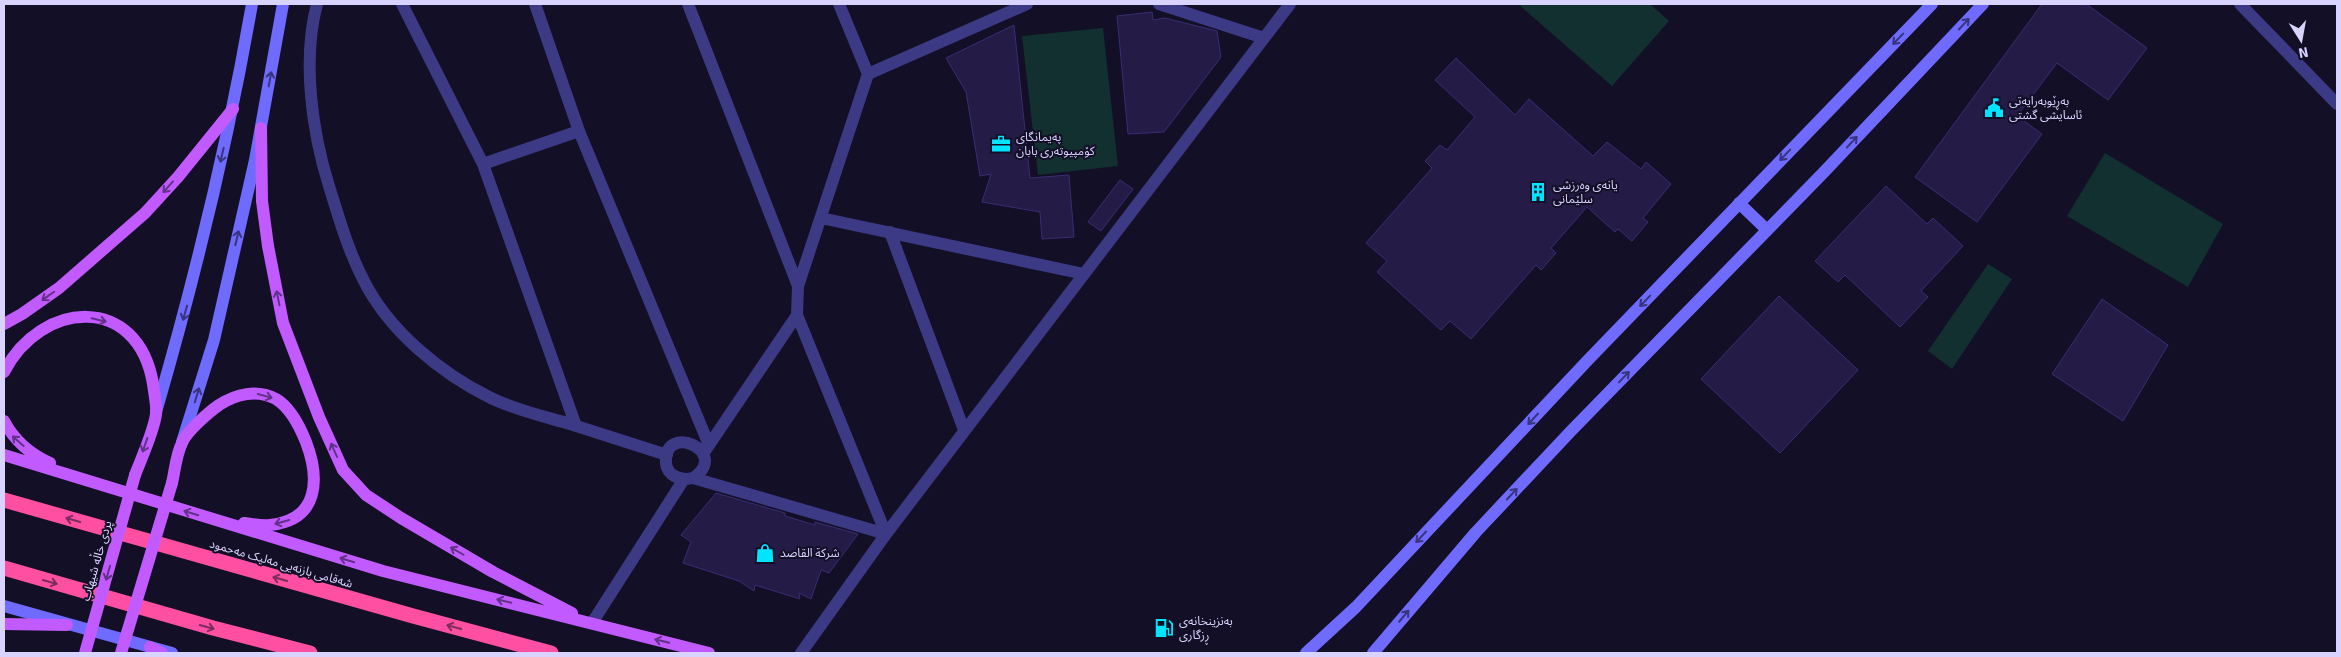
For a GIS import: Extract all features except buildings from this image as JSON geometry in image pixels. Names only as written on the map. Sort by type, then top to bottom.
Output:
[{"type":"highway","name":"شەقامی بازنەیی مەلیک مەحمود","points":[[4,500],[404,614],[551,653]]},
{"type":"highway","points":[[4,568],[213,628],[310,653]]},
{"type":"main road","points":[[4,324],[59,288],[145,213],[178,177],[233,109]]},
{"type":"main road","points":[[261,128],[262,201],[268,246],[283,323],[319,417],[343,470],[366,495],[401,518],[493,572],[592,623]]},
{"type":"main road","points":[[4,372],[11,358],[28,339],[43,328],[66,319],[88,317],[112,323],[131,334],[144,352],[151,373],[156,415]]},
{"type":"main road","points":[[121,653],[172,483],[182,442],[214,408],[237,395],[250,393],[264,395],[276,400],[287,409],[295,420],[310,452],[315,484],[307,506],[300,514],[282,523],[268,526],[212,519]]},
{"type":"main road","name":"پردی خاڵە شیهاب","points":[[85,653],[135,475],[156,415]]},
{"type":"main road","points":[[4,421],[12,436],[37,457],[107,488]]},
{"type":"main road","points":[[4,456],[383,571],[709,653]]},
{"type":"main road","points":[[4,624],[67,625]]},
{"type":"main road","points":[[150,647],[162,653]]},
{"type":"street","points":[[156,415],[189,299],[233,109],[252,4]]},
{"type":"street","points":[[182,442],[214,340],[261,128],[283,4]]},
{"type":"street","points":[[317,4],[309,62],[323,165],[344,233],[363,280],[390,320],[419,350],[456,378],[506,404],[667,455]]},
{"type":"street","points":[[402,4],[483,164],[576,426]]},
{"type":"street","points":[[535,4],[579,131],[706,450]]},
{"type":"street","points":[[688,4],[798,286]]},
{"type":"street","points":[[839,4],[868,74],[798,286],[797,315],[886,534]]},
{"type":"street","points":[[868,74],[1027,4]]},
{"type":"street","points":[[1159,4],[1264,38]]},
{"type":"street","points":[[1306,653],[1356,607],[1739,203],[1932,4]]},
{"type":"street","points":[[1373,653],[1476,532],[1982,4]]},
{"type":"street","points":[[2240,4],[2337,104]]},
{"type":"street","points":[[801,653],[886,534],[1264,38],[1286,6]]},
{"type":"street","points":[[483,164],[579,131]]},
{"type":"street","points":[[1739,203],[1767,230]]},
{"type":"street","points":[[821,218],[1084,274]]},
{"type":"street","points":[[890,232],[964,430]]},
{"type":"street","points":[[592,623],[688,479],[702,469],[706,450],[797,315]]},
{"type":"street","points":[[706,450],[686,442],[674,445],[667,455],[666,461],[670,472],[675,476],[886,534]]},
{"type":"street","points":[[4,606],[172,653]]},
{"type":"green space","points":[[1518,4],[1650,4],[1669,21],[1612,86]]},
{"type":"green space","points":[[1103,28],[1118,166],[1038,175],[1022,36]]},
{"type":"green space","points":[[2105,153],[2223,224],[2188,287],[2067,216]]},
{"type":"green space","points":[[1988,264],[2012,279],[1952,369],[1928,351]]},
{"type":"place","name":"بەڕێوبەرایەتی ئاسایشی گشتی","points":[[1994,108]]},
{"type":"place","name":"پەیمانگای کۆمپیوتەری بابان","points":[[1001,144]]},
{"type":"place","name":"یانەی وەرزشی سلێمانی","points":[[1538,192]]},
{"type":"place","name":"شركة القاصد","points":[[765,553]]},
{"type":"place","name":"بەنزینخانەی ڕزگاری","points":[[1164,628]]}]
